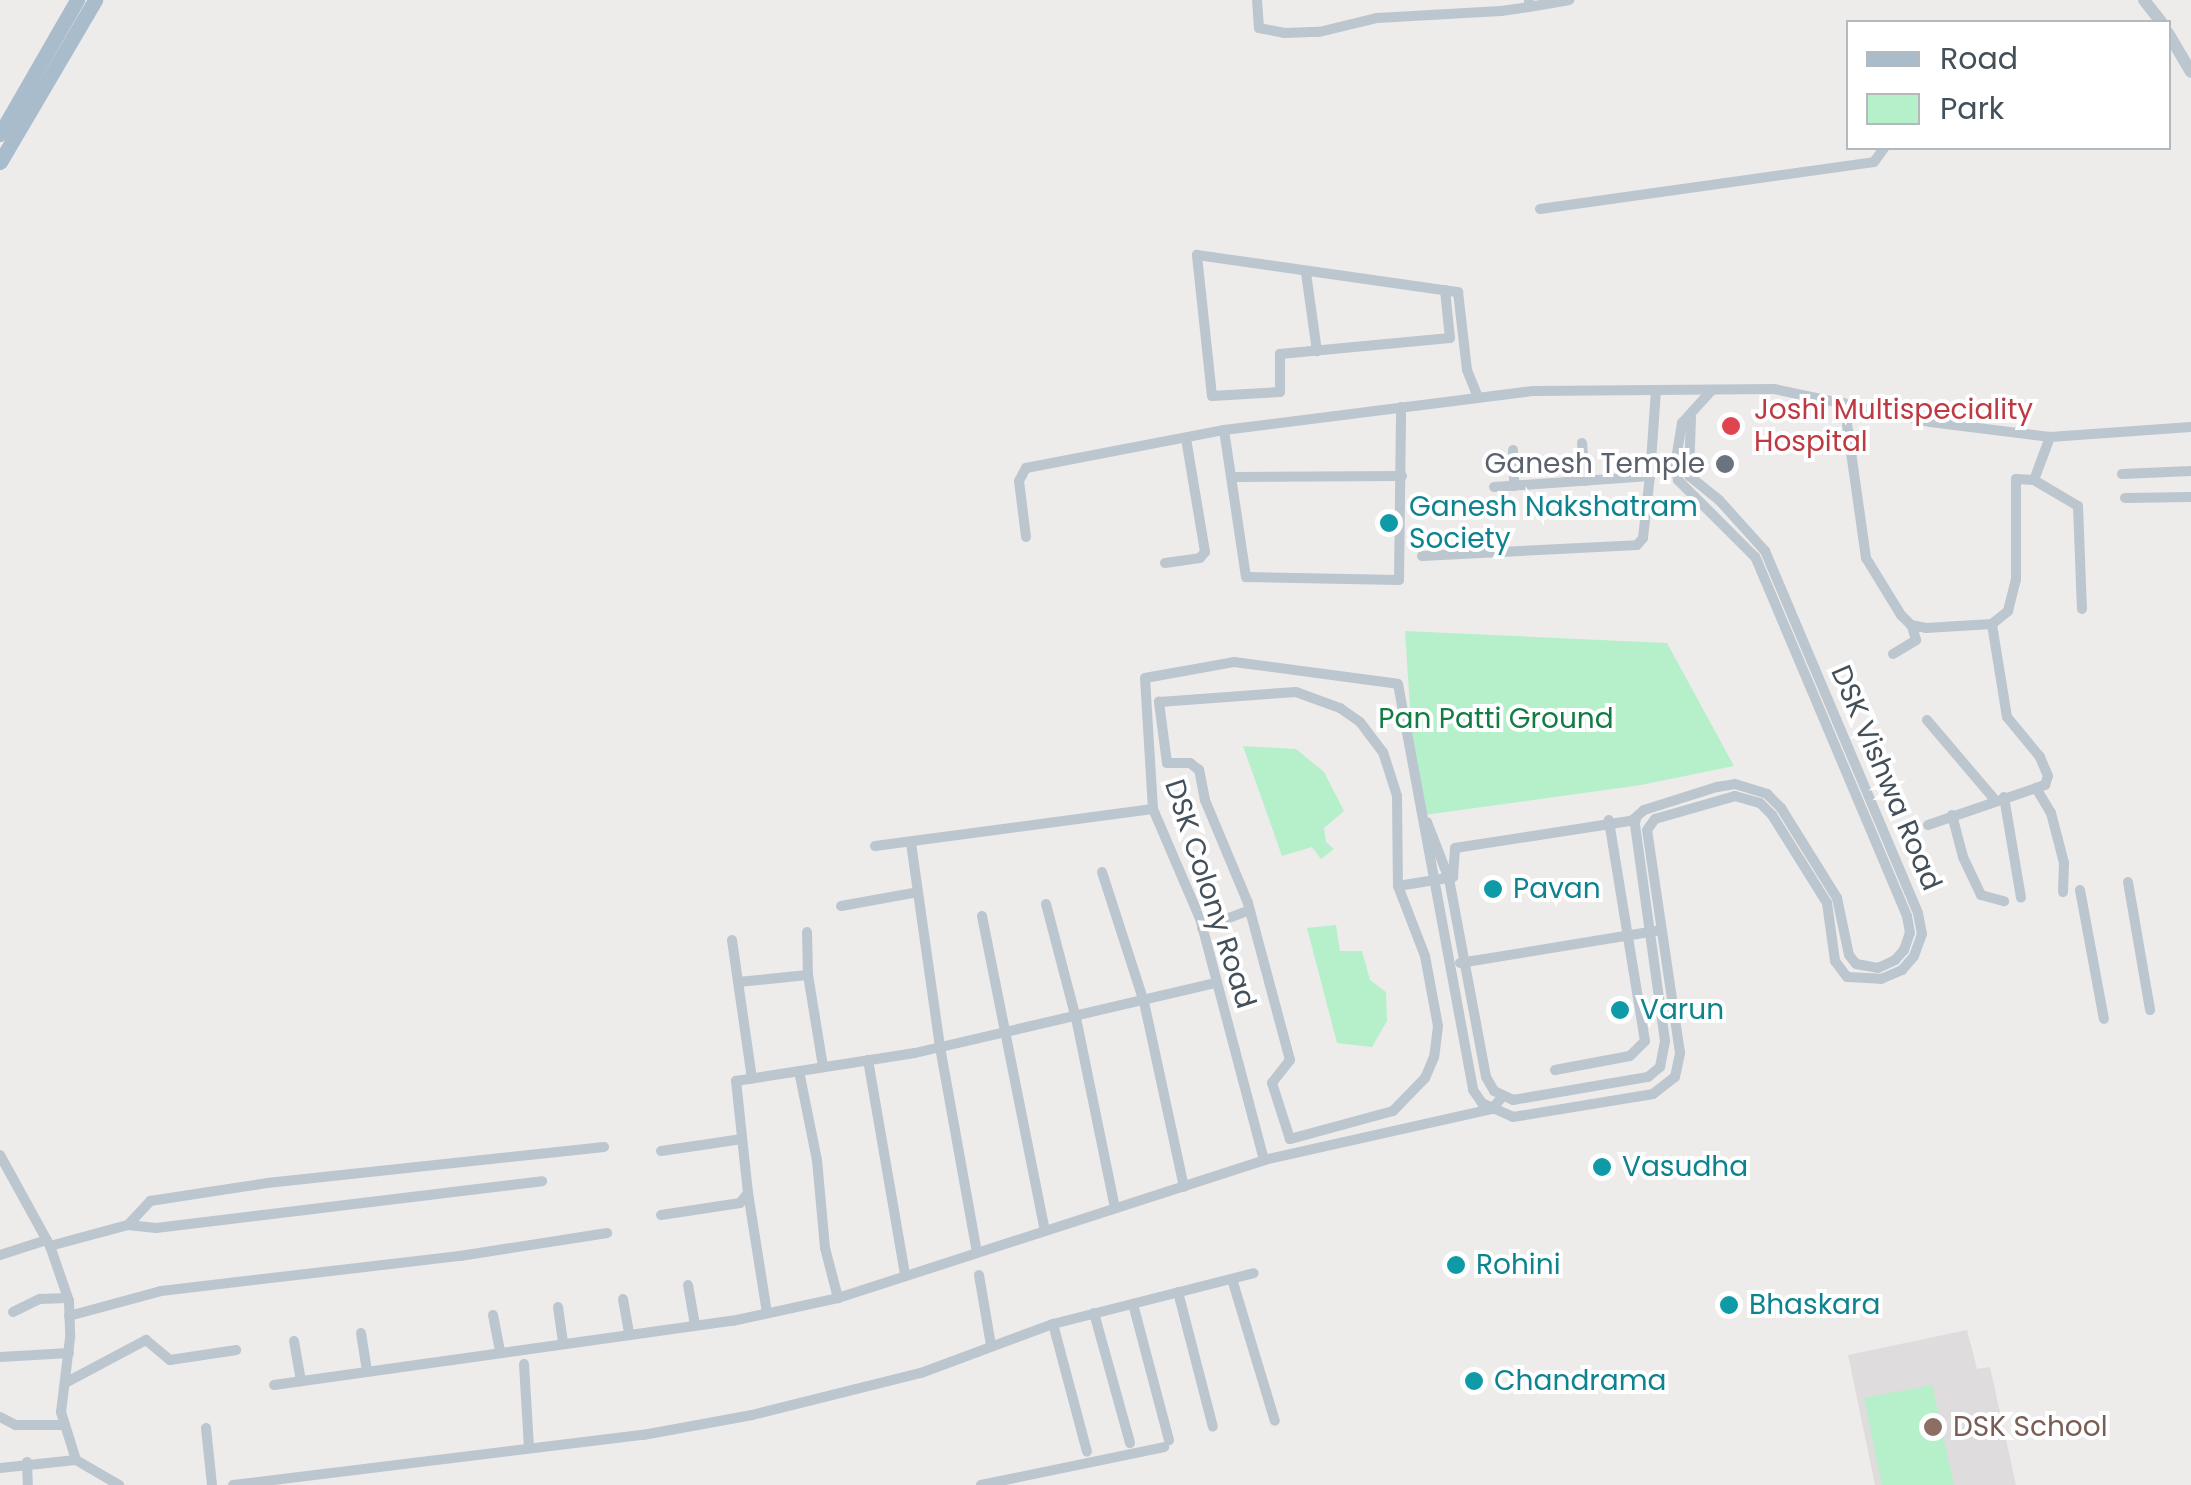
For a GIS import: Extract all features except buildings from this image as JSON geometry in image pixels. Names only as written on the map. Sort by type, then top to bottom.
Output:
[{"type":"main road","points":[[0,134],[77,0]]},
{"type":"main road","points":[[0,162],[96,0]]},
{"type":"street","points":[[1257,0],[1260,28],[1284,34],[1319,32],[1376,18],[1569,0]]},
{"type":"street","points":[[2186,53],[2191,72]]},
{"type":"street","points":[[1540,209],[1874,162],[1883,150]]},
{"type":"street","points":[[1445,290],[1450,338],[1280,354],[1280,392],[1212,396],[1197,255],[1306,273],[1445,290],[1458,292],[1466,370],[1478,397]]},
{"type":"street","points":[[1306,273],[1318,350]]},
{"type":"street","points":[[1026,536],[1022,470],[1224,430],[1534,391],[1774,389],[1930,422],[2050,437],[2191,426]]},
{"type":"street","points":[[1422,556],[1637,545],[1643,538],[1656,391]]},
{"type":"street","name":"DSK Vishwa Road","points":[[1711,391],[1691,416],[1689,476],[1695,485],[1719,500],[1765,550],[1910,933],[1895,960],[1865,968],[1854,961]]},
{"type":"street","points":[[1844,403],[1866,558],[1911,625],[1916,640],[1893,654]]},
{"type":"street","points":[[1224,430],[1246,577],[1399,580],[1401,407]]},
{"type":"street","points":[[2034,480],[2050,437]]},
{"type":"street","points":[[1165,563],[1200,558],[1205,552],[1186,438]]},
{"type":"street","points":[[1582,443],[1585,481]]},
{"type":"street","points":[[1513,450],[1514,486]]},
{"type":"street","points":[[2122,474],[2191,470]]},
{"type":"street","points":[[1232,478],[1402,476]]},
{"type":"street","points":[[1494,487],[1650,476]]},
{"type":"street","points":[[1911,625],[1926,628],[1992,624],[2008,611],[2016,580],[2016,479],[2034,480],[2078,506],[2082,609]]},
{"type":"street","points":[[2126,498],[2191,497]]},
{"type":"street","points":[[1928,824],[2045,785],[2048,776],[2040,757],[2007,717],[1992,624]]},
{"type":"street","name":"DSK Colony Road","points":[[1264,1160],[1202,928],[1153,810],[1144,678],[1234,662],[1398,684],[1473,1090],[1492,1109]]},
{"type":"street","name":"DSK Vishwa Road","points":[[1818,690],[1918,913],[1922,934],[1902,970],[1881,979],[1847,977]]},
{"type":"street","points":[[1296,692],[1340,708],[1360,722],[1383,752],[1397,796],[1398,886],[1429,970],[1438,1026],[1434,1057],[1425,1078],[1393,1111],[1290,1139],[1272,1082],[1290,1060],[1250,910],[1205,800],[1200,770],[1190,763],[1168,763],[1159,702],[1296,692]]},
{"type":"street","points":[[1926,720],[2000,799],[2021,898]]},
{"type":"street","points":[[1398,886],[1454,876],[1456,848],[1609,820],[1651,822],[1735,796],[1760,804],[1772,815],[1827,904],[1835,961],[1847,977],[1854,961],[1837,898],[1782,808],[1766,794],[1735,784],[1644,810],[1634,819]]},
{"type":"street","points":[[2036,788],[2052,813],[2064,863],[2063,892]]},
{"type":"street","points":[[874,846],[1153,810]]},
{"type":"street","points":[[1492,1109],[1503,1096],[1513,1100],[1648,1077],[1660,1067],[1665,1040],[1651,822],[1644,810]]},
{"type":"street","points":[[1952,815],[1963,857],[1981,894],[2004,901]]},
{"type":"street","points":[[274,1385],[695,1325],[838,1298],[1264,1160],[1492,1109],[1513,1117],[1653,1094],[1675,1077],[1680,1053],[1634,819]]},
{"type":"street","name":"DSK Colony Road","points":[[1426,820],[1435,834],[1449,879],[1486,1077],[1503,1096]]},
{"type":"street","points":[[1555,1070],[1630,1056],[1645,1042],[1609,820]]},
{"type":"street","points":[[911,842],[940,1047],[978,1253]]},
{"type":"street","points":[[1102,872],[1144,1002],[1184,1187]]},
{"type":"street","points":[[2128,882],[2150,1010]]},
{"type":"street","points":[[2080,890],[2104,1018]]},
{"type":"street","points":[[840,906],[918,892]]},
{"type":"street","points":[[1046,904],[1076,1018],[1115,1208]]},
{"type":"street","points":[[1202,928],[1250,910]]},
{"type":"street","points":[[982,916],[1046,1230]]},
{"type":"street","points":[[1450,965],[1655,931]]},
{"type":"street","points":[[807,932],[808,975],[823,1067]]},
{"type":"street","points":[[732,940],[752,1079]]},
{"type":"street","points":[[738,982],[808,975]]},
{"type":"street","points":[[767,1312],[748,1194],[736,1081],[1004,1034],[1217,983]]},
{"type":"street","points":[[868,1060],[905,1275]]},
{"type":"street","points":[[798,1071],[816,1160],[825,1248],[838,1298]]},
{"type":"street","points":[[661,1151],[742,1139]]},
{"type":"street","points":[[128,1225],[150,1201],[266,1183],[604,1147]]},
{"type":"street","points":[[0,1154],[48,1243],[67,1298],[68,1353],[61,1412],[76,1460],[101,1481],[119,1485]]},
{"type":"street","points":[[0,1255],[128,1225],[156,1228],[542,1181]]},
{"type":"street","points":[[661,1214],[740,1203],[748,1194]]},
{"type":"street","points":[[69,1316],[161,1291],[460,1256],[607,1233]]},
{"type":"street","points":[[234,1485],[643,1435],[752,1415],[921,1372],[1053,1324],[1254,1273]]},
{"type":"street","points":[[979,1275],[990,1345]]},
{"type":"street","points":[[1232,1278],[1275,1420]]},
{"type":"street","points":[[688,1285],[695,1325]]},
{"type":"street","points":[[1178,1292],[1214,1428]]},
{"type":"street","points":[[13,1312],[40,1299],[67,1298]]},
{"type":"street","points":[[622,1299],[629,1333]]},
{"type":"street","points":[[981,1485],[1166,1443],[1132,1304]]},
{"type":"street","points":[[558,1306],[562,1344]]},
{"type":"street","points":[[1094,1313],[1130,1443]]},
{"type":"street","points":[[493,1314],[500,1352]]},
{"type":"street","points":[[1053,1324],[1086,1452]]},
{"type":"street","points":[[361,1334],[367,1371]]},
{"type":"street","points":[[65,1382],[146,1340],[170,1360],[236,1350]]},
{"type":"street","points":[[294,1341],[301,1381]]},
{"type":"street","points":[[0,1357],[68,1353]]},
{"type":"street","points":[[524,1364],[530,1447]]},
{"type":"street","points":[[0,1416],[16,1425],[66,1425]]},
{"type":"street","points":[[206,1428],[212,1485]]},
{"type":"street","points":[[0,1468],[27,1462],[76,1460]]},
{"type":"street","points":[[27,1462],[28,1485]]},
{"type":"shaded area","name":"DSK School","points":[[1967,1330],[1977,1369],[1990,1367],[2016,1485],[1875,1485],[1848,1355]]},
{"type":"green space","name":"Pan Patti Ground","points":[[1405,631],[1667,643],[1734,766],[1641,785],[1417,816]]},
{"type":"green space","points":[[1243,746],[1296,749],[1324,772],[1344,811],[1324,828],[1326,842],[1334,849],[1321,859],[1312,847],[1282,856]]},
{"type":"green space","points":[[1336,925],[1340,951],[1362,951],[1370,980],[1386,992],[1387,1021],[1372,1047],[1337,1043],[1307,928]]},
{"type":"green space","points":[[1932,1385],[1954,1485],[1882,1485],[1864,1398]]},
{"type":"place","name":"Joshi Multispeciality Hospital","points":[[1731,426]]},
{"type":"place","name":"Ganesh Temple","points":[[1725,464]]},
{"type":"place","name":"Ganesh Nakshatram Society","points":[[1389,523]]},
{"type":"place","name":"Pavan","points":[[1493,889]]},
{"type":"place","name":"Varun","points":[[1620,1010]]},
{"type":"place","name":"Vasudha","points":[[1602,1167]]},
{"type":"place","name":"Rohini","points":[[1456,1265]]},
{"type":"place","name":"Bhaskara","points":[[1729,1305]]},
{"type":"place","name":"Chandrama","points":[[1474,1381]]},
{"type":"place","name":"DSK School","points":[[1933,1427]]}]
